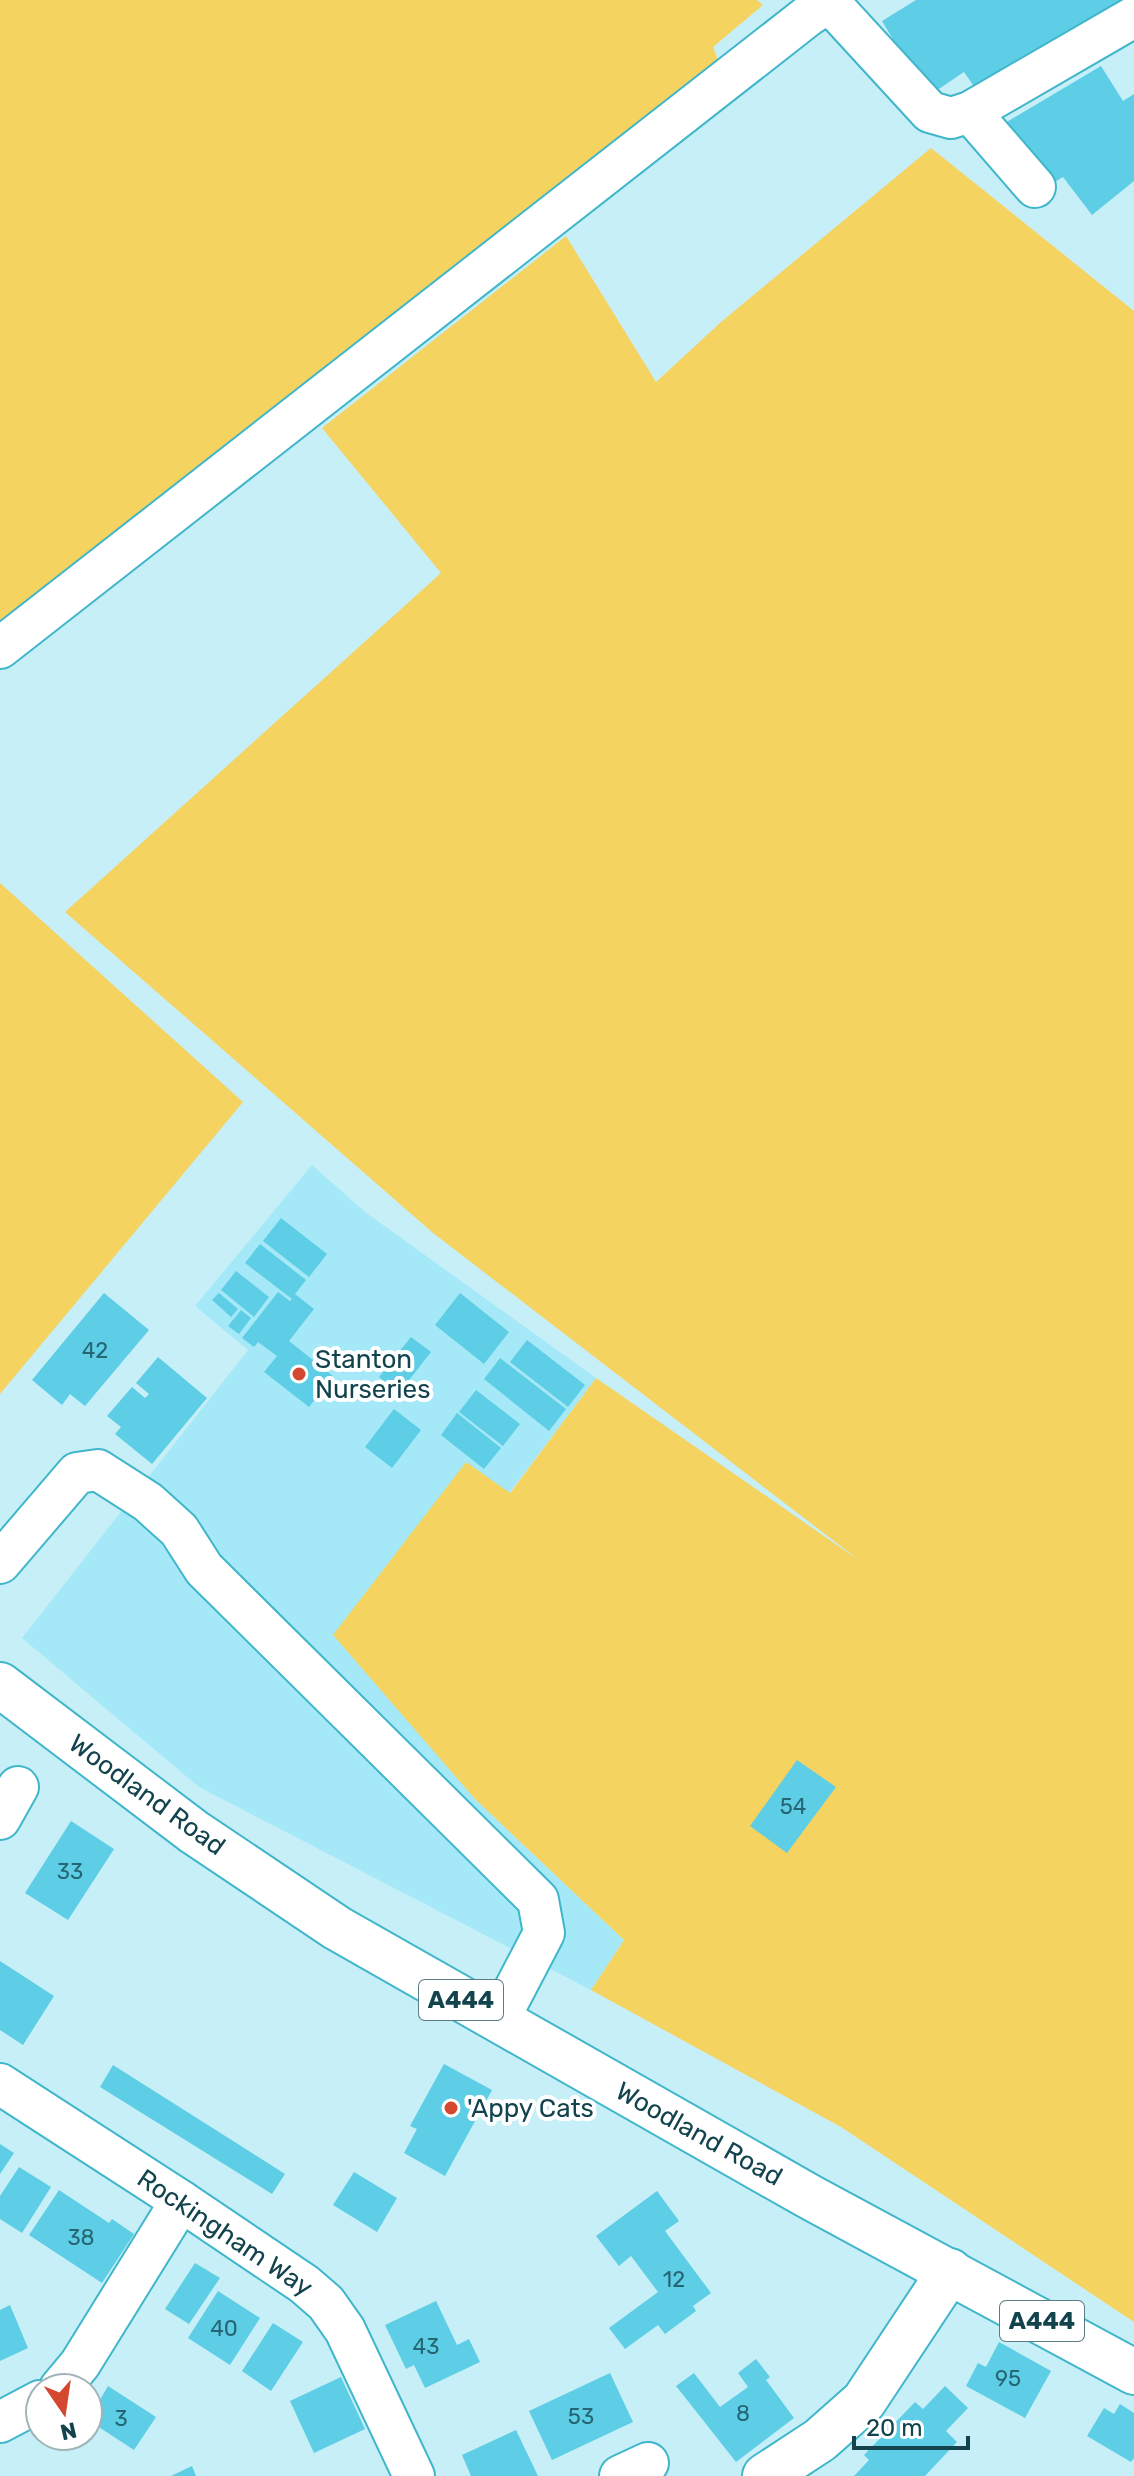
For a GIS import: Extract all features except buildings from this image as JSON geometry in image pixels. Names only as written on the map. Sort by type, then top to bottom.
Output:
[{"type":"main road","name":"Woodland Road","points":[[0,1685],[194,1832],[337,1928],[810,2197],[1134,2372]]},
{"type":"main road","points":[[765,2476],[820,2440],[864,2401],[950,2271]]},
{"type":"street","points":[[0,648],[816,4],[930,112],[951,118],[970,112],[1134,17]]},
{"type":"street","points":[[970,112],[1035,187]]},
{"type":"street","points":[[0,1563],[77,1473],[98,1470],[148,1502],[179,1530],[204,1569],[538,1900],[544,1933],[498,2021]]},
{"type":"street","name":"Rockingham Way","points":[[0,2084],[181,2201],[304,2284],[326,2303],[345,2330],[414,2476]]},
{"type":"street","points":[[73,2372],[181,2201]]},
{"type":"street","points":[[0,2422],[24,2409]]},
{"type":"shaded area","points":[[0,0],[757,0],[763,5],[713,47],[720,65],[0,621]]},
{"type":"shaded area","points":[[931,148],[1134,311],[1134,2322],[841,2127],[591,1990],[624,1940],[475,1799],[333,1635],[466,1462],[510,1493],[596,1378],[860,1561],[433,1233],[65,912],[441,573],[322,428],[566,236],[656,382],[721,322]]},
{"type":"shaded area","points":[[0,883],[243,1102],[0,1394]]},
{"type":"shaded area","name":"Stanton Nurseries","points":[[312,1165],[365,1212],[596,1378],[509,1493],[466,1463],[475,1799],[624,1940],[591,1990],[199,1787],[22,1638],[248,1350],[195,1306]]},
{"type":"place","name":"Stanton Nurseries","points":[[299,1374]]},
{"type":"place","name":"'Appy Cats","points":[[451,2108]]}]
